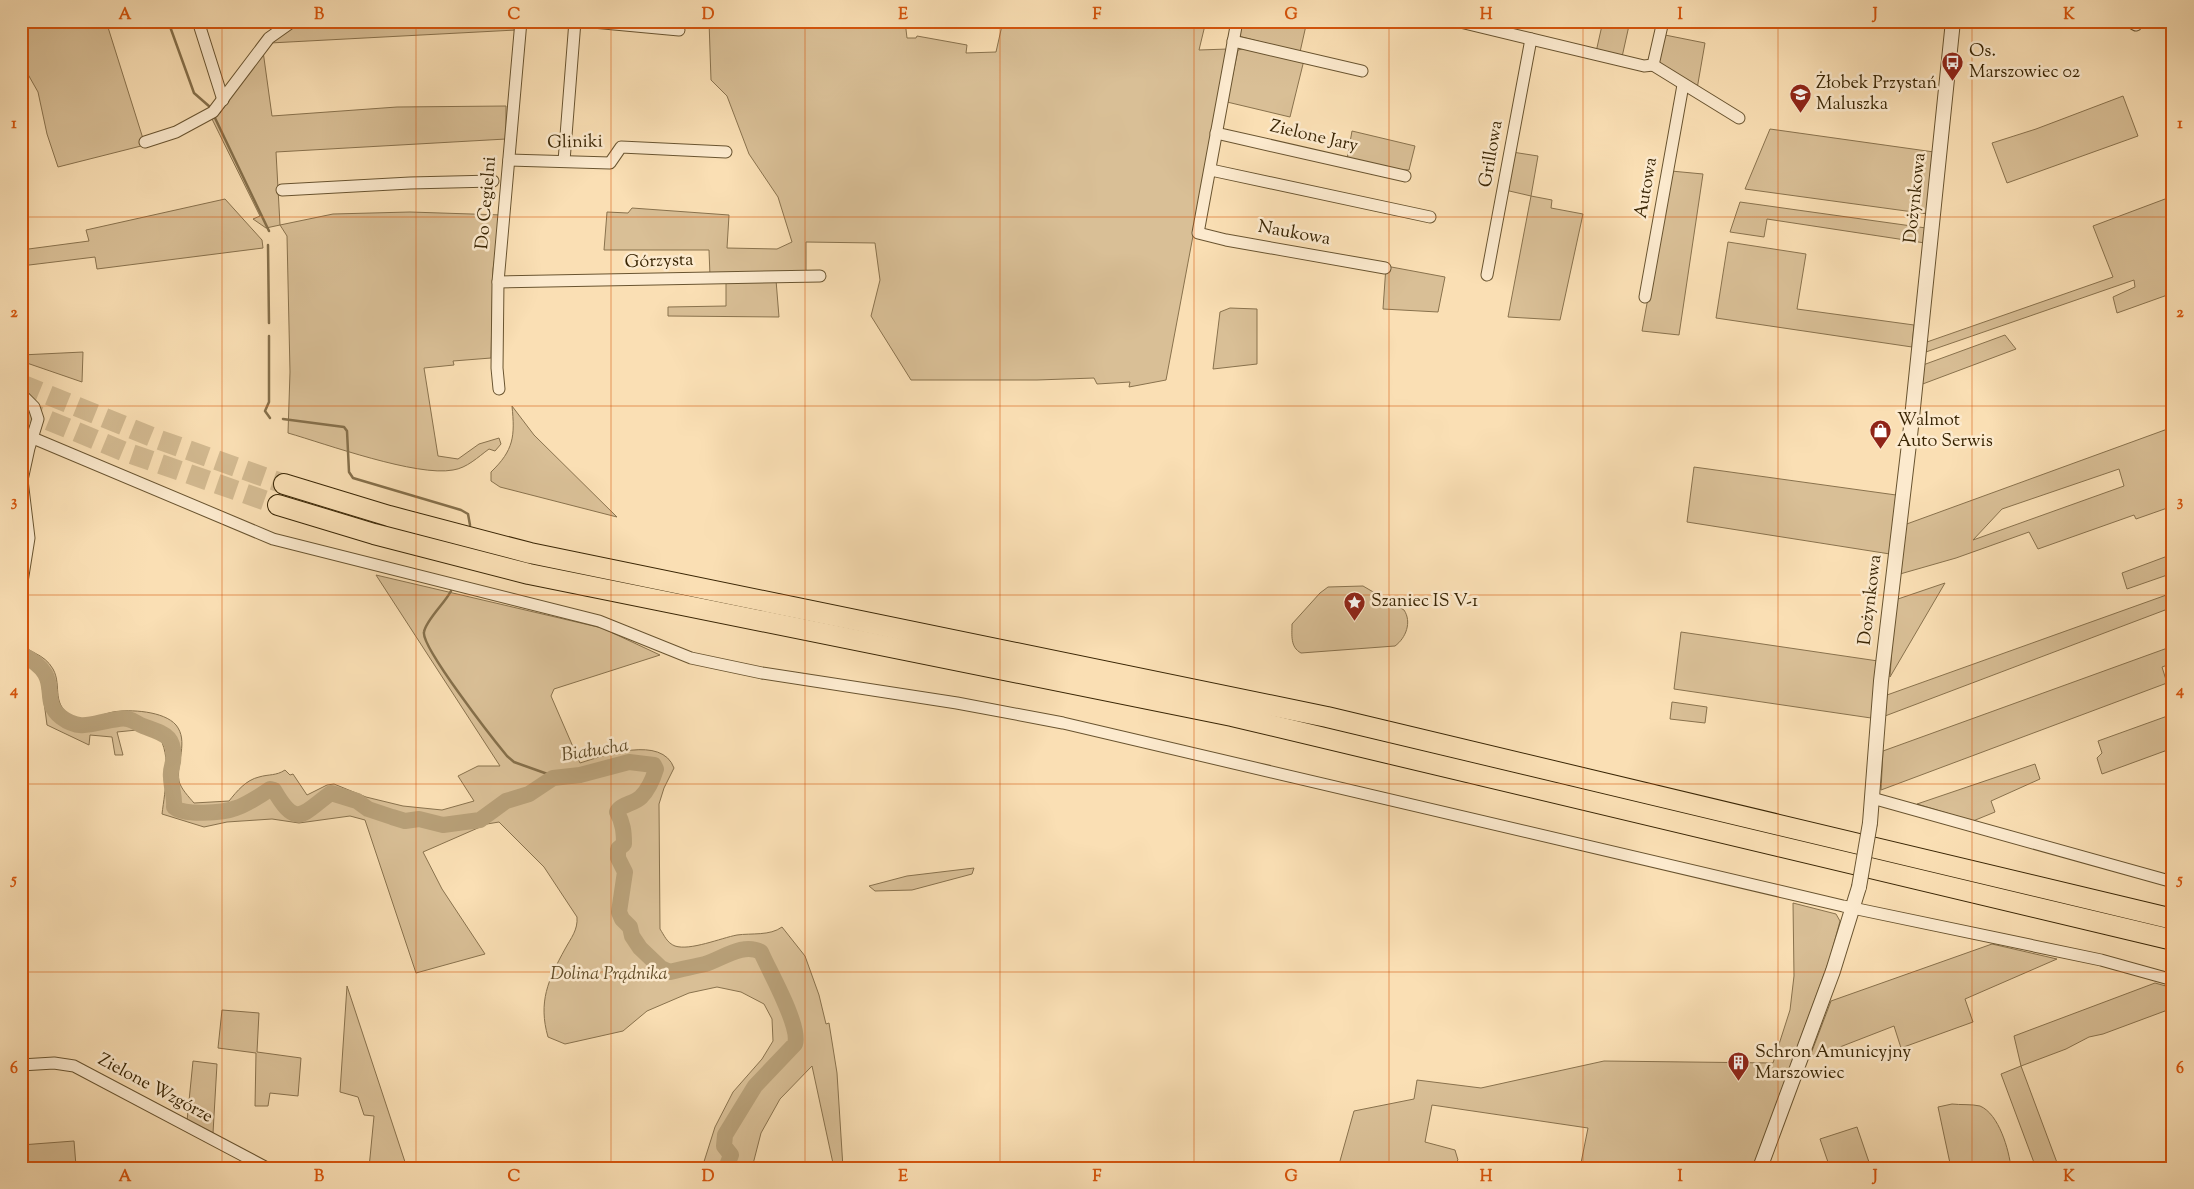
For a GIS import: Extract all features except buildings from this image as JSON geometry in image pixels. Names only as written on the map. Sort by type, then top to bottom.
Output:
[{"type":"highway","points":[[284,484],[389,516],[530,553],[1327,717],[2173,918]]},
{"type":"highway","points":[[278,505],[383,536],[528,574],[1232,716],[2173,940]]},
{"type":"street","points":[[198,21],[223,100]]},
{"type":"street","points":[[145,142],[191,125],[213,112],[268,38],[293,21]]},
{"type":"street","name":"Do Cegielni","points":[[499,388],[497,368],[498,282],[521,21]]},
{"type":"street","points":[[564,161],[575,21]]},
{"type":"street","points":[[582,21],[679,30]]},
{"type":"street","points":[[1237,21],[1216,132],[1211,170],[1430,217]]},
{"type":"street","points":[[1456,21],[1496,26],[1531,39],[1644,66],[1653,65],[1739,118]]},
{"type":"street","points":[[1653,65],[1663,21]]},
{"type":"street","name":"Dożynkowa","points":[[1760,1168],[1833,971],[1854,908],[1870,823],[1881,681],[1911,427],[1953,21]]},
{"type":"street","name":"Grillowa","points":[[1487,275],[1531,39]]},
{"type":"street","points":[[1233,42],[1362,70]]},
{"type":"street","name":"Autowa","points":[[1645,297],[1683,85]]},
{"type":"street","name":"Zielone Jary","points":[[1216,132],[1405,176]]},
{"type":"street","name":"Gliniki","points":[[509,160],[610,163],[621,147],[726,152]]},
{"type":"street","name":"Naukowa","points":[[1211,170],[1198,233],[1226,240],[1384,268]]},
{"type":"street","points":[[282,190],[410,183],[493,181]]},
{"type":"street","name":"Górzysta","points":[[498,282],[820,276]]},
{"type":"street","points":[[21,394],[34,407],[38,415],[27,436],[22,480],[29,538],[22,582]]},
{"type":"street","points":[[27,436],[273,539],[599,621],[691,658],[762,672],[957,703],[1063,723],[1854,908],[2101,960],[2173,980]]},
{"type":"street","points":[[1872,798],[2173,882]]},
{"type":"street","name":"Zielone Wzgórze","points":[[21,1065],[54,1063],[74,1066],[267,1168]]},
{"type":"green space","points":[[21,21],[106,21],[145,145],[58,167],[47,134],[38,92],[21,62]]},
{"type":"green space","points":[[299,21],[517,21],[516,30],[270,43]]},
{"type":"green space","points":[[709,21],[905,21],[907,38],[916,38],[917,36],[967,45],[966,53],[996,52],[1003,21],[1206,21],[1199,50],[1228,49],[1166,380],[1129,387],[1130,382],[1097,384],[1094,378],[911,380],[871,316],[880,280],[875,243],[806,242],[806,274],[710,276],[709,250],[604,250],[607,212],[628,213],[632,208],[729,215],[727,248],[777,249],[792,242],[778,197],[749,154],[727,96],[711,80]]},
{"type":"green space","points":[[1241,21],[1307,21],[1300,52],[1238,36]]},
{"type":"green space","points":[[1603,21],[1630,21],[1622,57],[1596,52]]},
{"type":"green space","points":[[1665,35],[1705,43],[1697,89],[1657,64]]},
{"type":"green space","points":[[1246,48],[1304,60],[1290,117],[1227,102],[1238,50]]},
{"type":"green space","points":[[263,51],[272,116],[397,107],[506,106],[506,139],[276,152],[280,225],[266,228],[253,219],[260,216],[211,117],[220,113]]},
{"type":"green space","points":[[2123,96],[2138,136],[2007,183],[1992,143],[2036,129]]},
{"type":"green space","points":[[1770,129],[1934,152],[1928,214],[1745,189]]},
{"type":"green space","points":[[1352,131],[1415,146],[1409,170],[1397,170],[1347,159]]},
{"type":"green space","points":[[1512,152],[1538,156],[1531,196],[1505,190]]},
{"type":"green space","points":[[1671,171],[1703,174],[1679,335],[1642,331]]},
{"type":"green space","points":[[1531,196],[1552,200],[1551,208],[1583,214],[1560,320],[1508,317]]},
{"type":"green space","points":[[2173,196],[2173,293],[2117,313],[2113,297],[2135,287],[2134,280],[1923,353],[1924,343],[2113,277],[2093,226]]},
{"type":"green space","points":[[225,199],[262,240],[263,248],[97,269],[95,257],[21,266],[21,250],[89,241],[86,230]]},
{"type":"green space","points":[[1740,202],[1926,228],[1925,243],[1767,219],[1764,237],[1730,232]]},
{"type":"green space","points":[[410,212],[502,215],[493,269],[491,358],[453,361],[454,365],[424,368],[438,456],[458,459],[479,444],[499,438],[501,444],[495,451],[489,449],[472,462],[458,469],[437,471],[417,469],[371,458],[288,433],[290,372],[287,236],[280,225],[333,214]]},
{"type":"green space","points":[[1728,242],[1806,254],[1797,309],[1914,325],[1912,347],[1716,318]]},
{"type":"green space","points":[[1386,266],[1445,277],[1438,312],[1383,309]]},
{"type":"green space","points":[[776,280],[779,317],[668,316],[668,307],[726,306],[726,281]]},
{"type":"green space","points":[[1230,308],[1257,309],[1257,364],[1213,369],[1220,312]]},
{"type":"green space","points":[[2005,335],[2016,349],[1920,385],[1923,365]]},
{"type":"green space","points":[[83,352],[82,382],[21,361],[21,355]]},
{"type":"green space","points":[[512,406],[534,435],[617,517],[500,487],[491,481],[491,472],[504,457],[511,442],[513,434]]},
{"type":"green space","points":[[2173,427],[2173,506],[2136,519],[2134,515],[2038,549],[2029,532],[1956,558],[1900,574],[1904,525]],"holes":[[[2119,469],[2124,486],[1973,540],[2002,509]]]},
{"type":"green space","points":[[1694,467],[1896,495],[1890,554],[1687,522]]},
{"type":"green space","points":[[2173,554],[2173,573],[2127,589],[2122,573]]},
{"type":"green space","name":"Dolina Prądnika","points":[[376,575],[602,628],[660,655],[554,689],[551,696],[580,763],[618,752],[646,750],[658,752],[668,758],[674,768],[664,788],[659,804],[660,929],[668,941],[675,946],[689,947],[737,935],[772,932],[782,927],[805,956],[819,995],[826,1024],[829,1023],[837,1073],[843,1168],[834,1168],[812,1066],[780,1099],[761,1133],[752,1168],[702,1168],[715,1127],[733,1092],[762,1059],[773,1041],[772,1019],[764,1004],[741,992],[717,987],[689,993],[647,1011],[623,1031],[565,1044],[548,1037],[544,1013],[546,991],[575,930],[577,917],[544,867],[499,822],[487,824],[423,852],[442,889],[485,954],[416,973],[365,820],[350,816],[299,823],[272,819],[227,822],[204,827],[162,814],[166,784],[166,762],[165,752],[158,735],[137,730],[117,732],[123,755],[115,755],[112,737],[90,735],[89,745],[47,725],[41,679],[30,666],[21,667],[21,643],[41,656],[53,669],[56,676],[59,702],[62,708],[76,718],[90,719],[113,712],[128,711],[146,712],[171,720],[180,731],[182,738],[179,781],[183,790],[194,803],[229,801],[246,783],[259,777],[285,770],[290,775],[293,774],[307,795],[327,785],[334,784],[366,797],[403,806],[442,810],[474,801],[458,776],[478,766],[500,766]]},
{"type":"green space","points":[[1945,583],[1890,677],[1895,600]]},
{"type":"green space","points":[[1363,586],[1404,610],[1408,625],[1399,643],[1395,646],[1301,653],[1297,650],[1292,640],[1292,624],[1320,593],[1328,587]]},
{"type":"green space","points":[[2172,593],[2173,607],[1885,716],[1887,695]]},
{"type":"green space","points":[[1681,632],[1878,661],[1871,718],[1674,689]]},
{"type":"green space","points":[[2173,646],[2173,663],[2162,667],[2167,683],[1881,790],[1883,751]]},
{"type":"green space","points":[[1672,702],[1707,707],[1705,723],[1670,719]]},
{"type":"green space","points":[[2173,714],[2173,748],[2102,774],[2097,758],[2102,753],[2098,741]]},
{"type":"green space","points":[[2035,764],[2040,779],[1991,801],[1995,812],[1973,821],[1917,804]]},
{"type":"green space","points":[[974,868],[972,874],[912,890],[875,891],[869,886],[907,876]]},
{"type":"green space","points":[[1793,903],[1836,914],[1840,921],[1830,958],[1753,1168],[1580,1168],[1588,1128],[1432,1105],[1425,1142],[1455,1150],[1458,1160],[1451,1168],[1338,1168],[1354,1111],[1414,1099],[1417,1080],[1481,1088],[1604,1061],[1773,1063],[1790,1010],[1794,976]]},
{"type":"green space","points":[[1992,944],[2057,959],[1965,999],[1973,1022],[1901,1048],[1894,1026],[1809,1059],[1831,1001]]},
{"type":"green space","points":[[2155,983],[2173,988],[2173,1008],[2103,1034],[2089,1037],[2066,1049],[2021,1066],[2014,1036]]},
{"type":"green space","points":[[347,986],[407,1168],[369,1168],[374,1116],[364,1115],[358,1097],[340,1092]]},
{"type":"green space","points":[[222,1010],[259,1013],[257,1052],[301,1058],[298,1096],[270,1093],[268,1106],[255,1106],[256,1053],[218,1048]]},
{"type":"green space","points":[[193,1061],[217,1064],[213,1133],[187,1121]]},
{"type":"green space","points":[[2021,1066],[2059,1168],[2036,1168],[2001,1074]]},
{"type":"green space","points":[[1952,1104],[1980,1106],[1987,1110],[1998,1124],[2002,1133],[2011,1168],[1951,1168],[1938,1107]]},
{"type":"green space","points":[[1857,1127],[1871,1168],[1830,1168],[1820,1139]]},
{"type":"green space","points":[[74,1141],[76,1166],[21,1168],[21,1145]]},
{"type":"waterway","points":[[168,21],[194,93],[210,107]]},
{"type":"waterway","points":[[215,118],[269,231]]},
{"type":"waterway","points":[[268,245],[269,323]]},
{"type":"waterway","points":[[269,336],[269,402],[265,411],[270,418]]},
{"type":"waterway","points":[[283,419],[344,427],[347,431],[349,472],[353,478],[461,510],[468,514],[470,525]]},
{"type":"waterway","points":[[451,591],[425,627],[426,641],[459,693],[507,756],[514,762],[556,777]]},
{"type":"waterway","name":"Białucha","points":[[21,654],[43,671],[48,679],[51,703],[54,710],[69,722],[89,725],[126,719],[167,737],[173,746],[171,775],[174,807],[186,812],[204,813],[230,810],[244,805],[270,789],[274,790],[282,802],[295,814],[307,811],[331,793],[357,801],[368,809],[405,821],[419,819],[443,825],[480,820],[506,801],[529,794],[553,778],[580,775],[629,762],[654,765],[655,773],[644,794],[621,807],[617,812],[622,824],[624,840],[624,844],[618,849],[618,858],[625,872],[619,912],[622,919],[630,927],[632,936],[640,948],[661,968],[670,972],[705,964],[740,950],[754,949],[761,952],[789,1012],[796,1036],[795,1044],[755,1086],[725,1135],[724,1146],[731,1155],[726,1168]]},
{"type":"tunnel","points":[[21,384],[157,439],[284,484]]},
{"type":"tunnel","points":[[21,409],[123,451],[278,505]]},
{"type":"place","name":"Os. Marszowiec 02","points":[[1953,81]]},
{"type":"place","name":"Żłobek Przystań Maluszka","points":[[1800,113]]},
{"type":"place","name":"Walmot Auto Serwis","points":[[1881,450]]},
{"type":"place","name":"Szaniec IS V-1","points":[[1355,621]]},
{"type":"place","name":"Schron Amunicyjny Marszowiec","points":[[1739,1082]]}]
